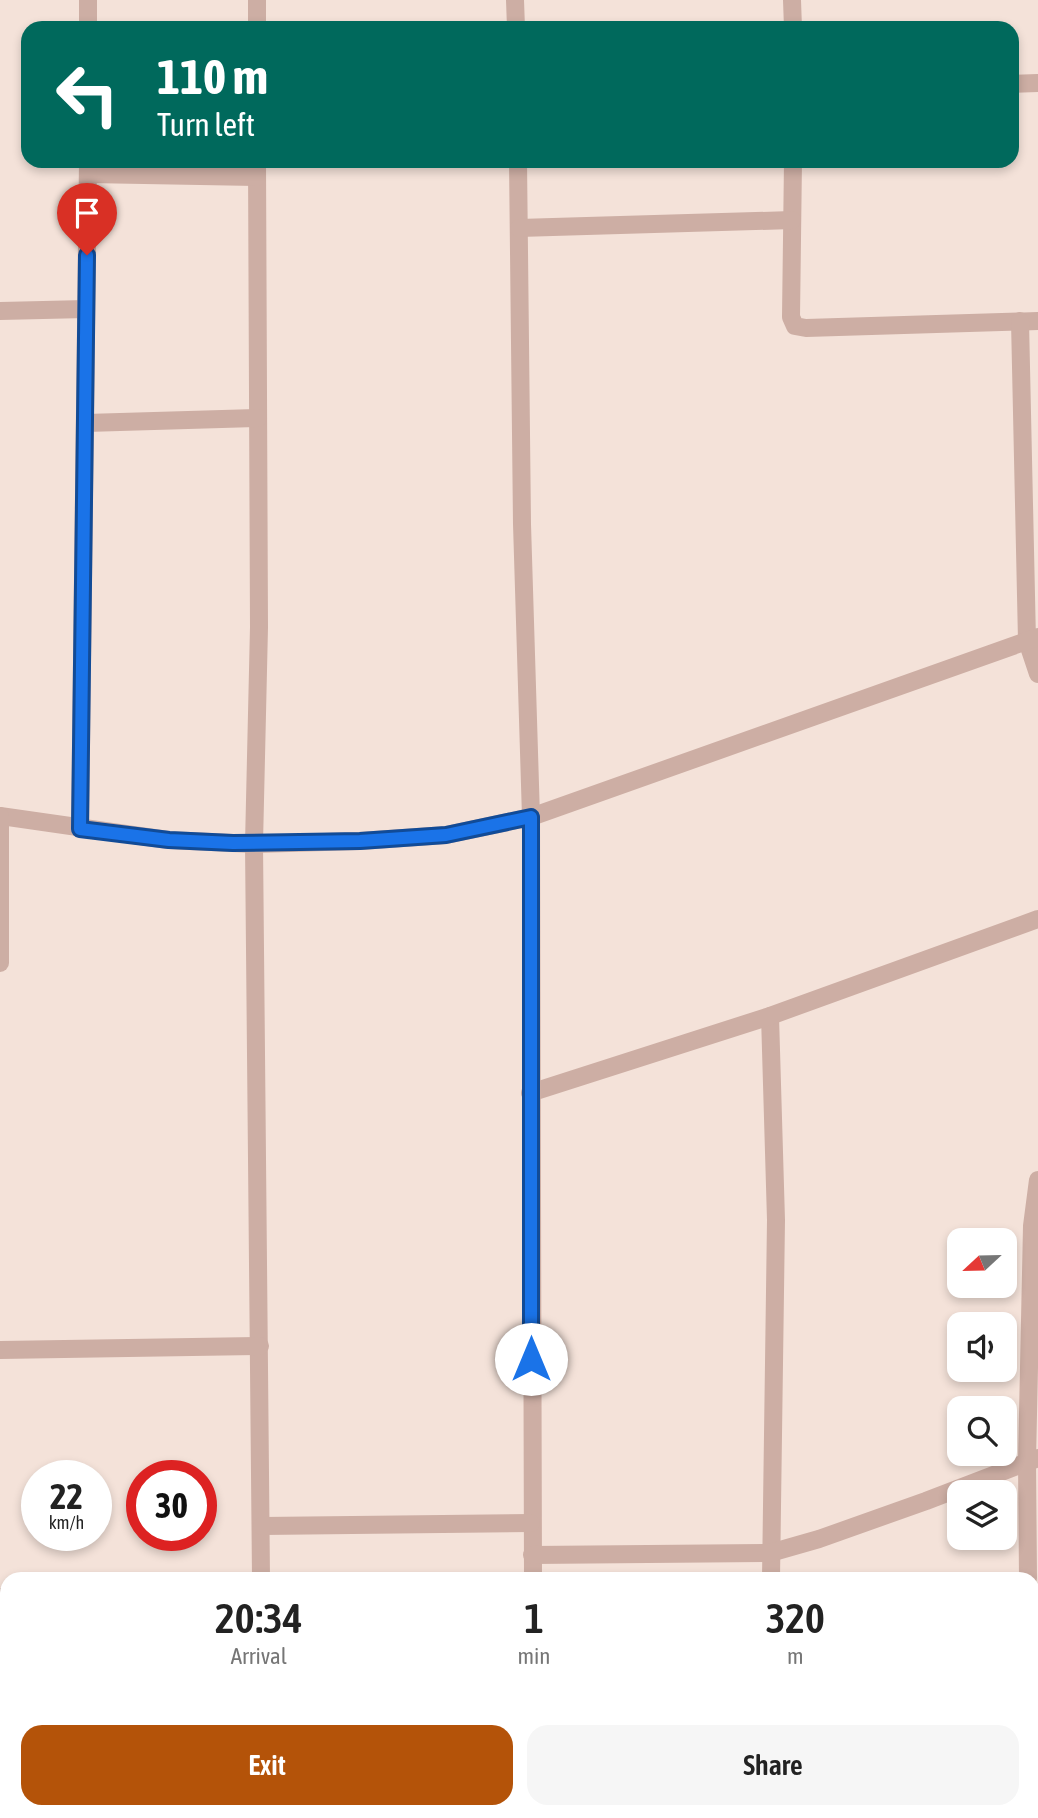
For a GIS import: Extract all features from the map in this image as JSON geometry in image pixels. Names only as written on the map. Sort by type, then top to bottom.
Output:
[{"type":"street","points":[[88,0],[88,21]]},
{"type":"street","points":[[257,0],[257,21]]},
{"type":"street","points":[[515,0],[516,21]]},
{"type":"street","points":[[793,0],[793,21]]},
{"type":"street","points":[[1019,84],[1038,83]]},
{"type":"street","points":[[80,829],[88,168]]},
{"type":"street","points":[[172,168],[257,169],[258,627],[254,844],[261,1572]]},
{"type":"street","points":[[518,168],[522,524],[531,817],[533,1572]]},
{"type":"street","points":[[793,168],[791,317],[795,326],[806,328],[1029,321],[1033,639],[1038,674]]},
{"type":"street","points":[[519,228],[792,220]]},
{"type":"street","points":[[0,311],[86,309]]},
{"type":"street","points":[[86,423],[258,418]]},
{"type":"street","points":[[0,963],[0,816],[169,840],[254,844],[446,835],[531,817],[1033,639]]},
{"type":"street","points":[[530,1093],[770,1017],[1038,919]]},
{"type":"street","points":[[770,1017],[776,1220],[771,1572]]},
{"type":"street","points":[[1028,1572],[1032,1460],[1032,1226],[1038,1180]]},
{"type":"street","points":[[0,1350],[260,1346]]},
{"type":"street","points":[[532,1555],[770,1553],[820,1539],[926,1502],[1032,1460]]},
{"type":"street","points":[[262,1526],[531,1523]]},
{"type":"route","points":[[87,255],[80,829],[169,840],[254,844],[446,835],[531,817],[531,1359]]}]
